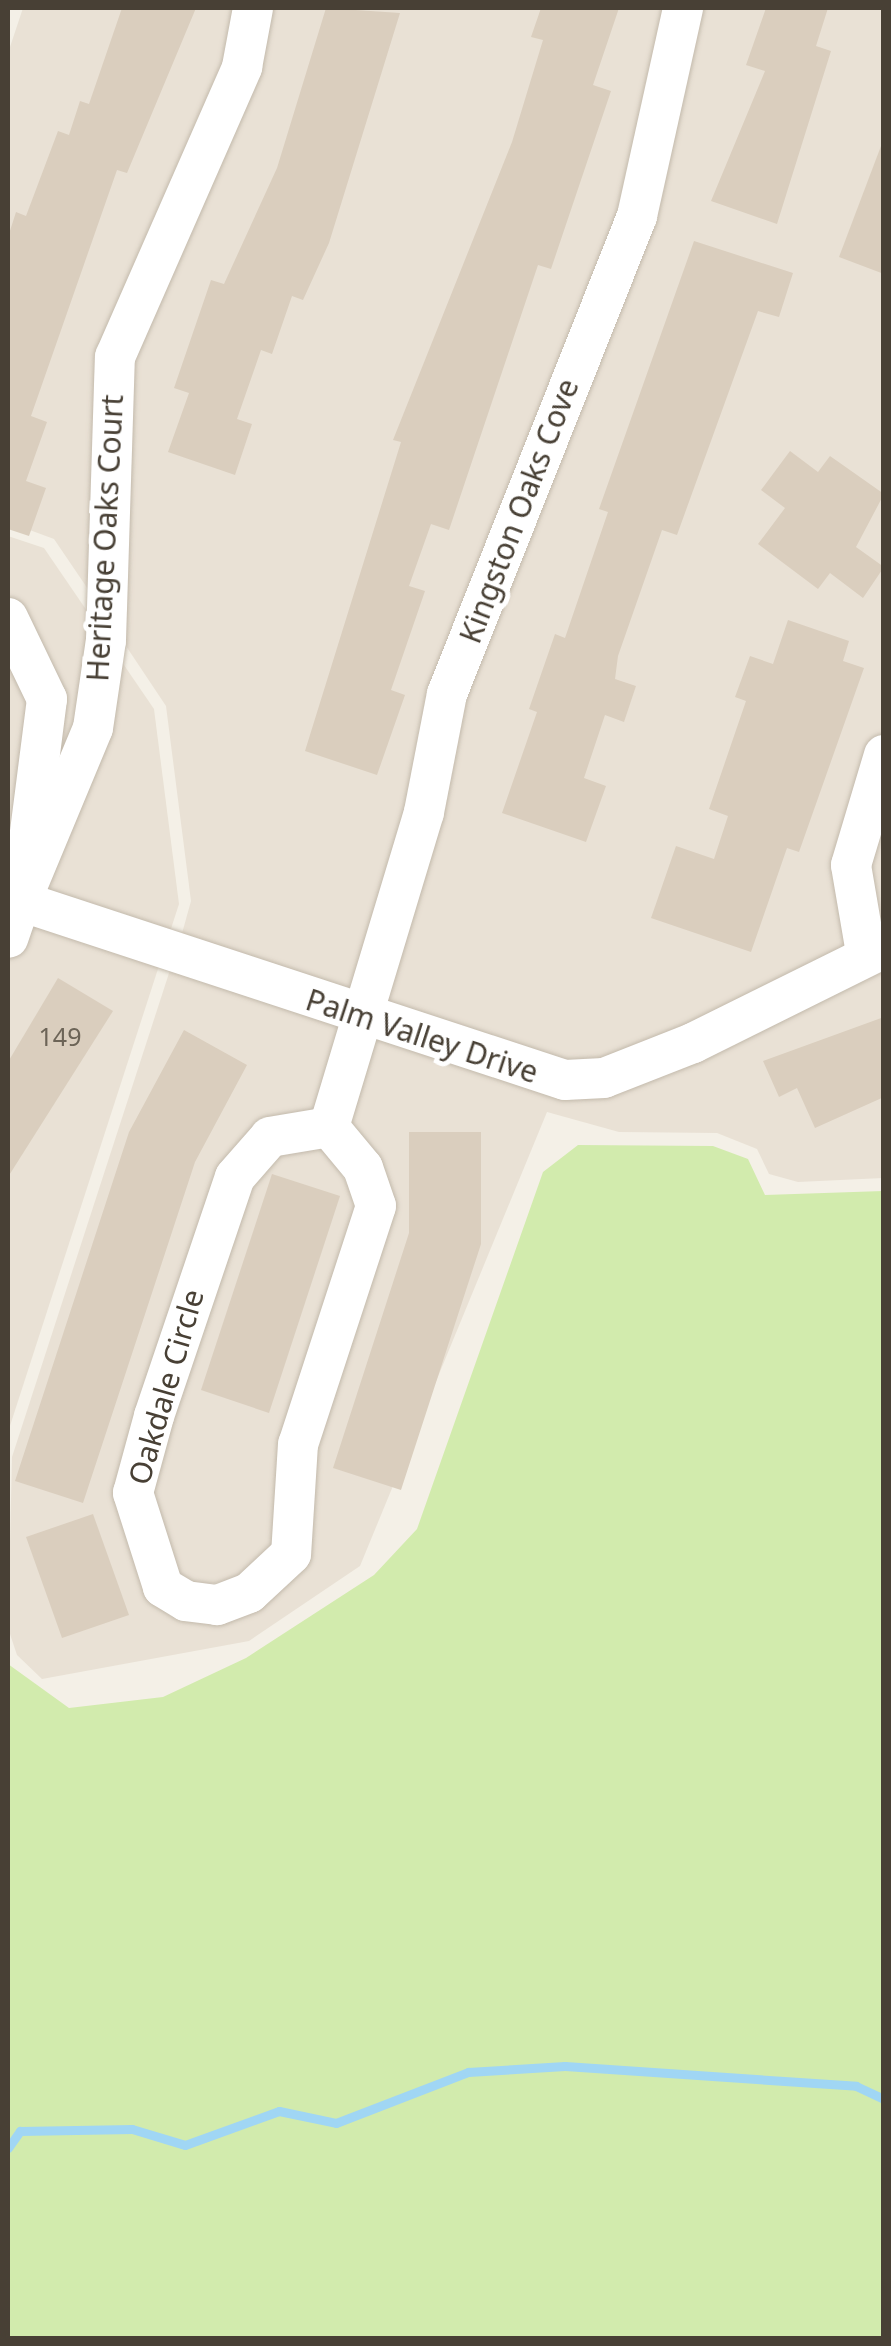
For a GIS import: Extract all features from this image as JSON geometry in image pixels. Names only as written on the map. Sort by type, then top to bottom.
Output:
[{"type":"street","name":"Heritage Oaks Court","points":[[12,912],[93,728],[106,640],[115,357],[242,67],[253,8]]},
{"type":"street","name":"Kingston Oaks Cove","points":[[360,1017],[424,812],[448,694],[637,216],[683,8]]},
{"type":"street","points":[[8,618],[47,699],[12,912]]},
{"type":"street","points":[[874,951],[851,865],[884,755]]},
{"type":"street","name":"Palm Valley Drive","points":[[12,912],[524,1071],[604,1078],[874,951]]},
{"type":"street","points":[[329,1126],[360,1017]]},
{"type":"street","name":"Oakdale Circle","points":[[329,1126],[364,1168],[376,1206],[298,1444],[291,1554],[249,1593],[217,1605],[186,1602],[163,1587],[133,1494],[154,1416],[235,1177],[270,1137],[329,1126]]},
{"type":"shaded area","points":[[23,8],[239,8],[228,63],[102,351],[92,595],[54,539],[8,522],[8,53]]},
{"type":"shaded area","points":[[268,8],[669,8],[649,121],[587,310],[536,416],[434,689],[410,809],[351,997],[181,937],[191,901],[166,706],[120,637],[129,360]]},
{"type":"shaded area","points":[[698,8],[883,8],[883,1178],[798,1182],[769,1174],[757,1149],[717,1133],[619,1132],[547,1112],[360,1566],[249,1641],[42,1679],[17,1655],[8,1628],[12,1457],[171,967],[342,1028],[318,1113],[269,1121],[140,1411],[170,1616],[190,1622],[252,1608],[390,1211],[345,1121],[369,1037],[564,1096],[602,1062],[563,1063],[378,1006],[461,698]]},
{"type":"shaded area","points":[[8,536],[44,548],[154,709],[179,904],[8,1432]]},
{"type":"shaded area","points":[[323,1143],[361,1208],[277,1547],[243,1579],[192,1586],[175,1576],[148,1492],[247,1185],[276,1152]]},
{"type":"green space","points":[[578,1145],[713,1146],[748,1159],[765,1195],[883,1191],[883,2338],[8,2338],[8,1664],[69,1708],[163,1697],[246,1658],[374,1575],[417,1529],[543,1172]]},
{"type":"building","points":[[122,8],[196,8],[127,173],[117,170],[31,416],[47,422],[26,481],[46,488],[29,536],[8,529],[8,237],[16,212],[26,216],[58,131],[69,135],[80,101],[89,104]]},
{"type":"building","points":[[326,8],[400,13],[329,243],[303,300],[292,296],[272,354],[261,350],[237,419],[252,424],[235,475],[168,452],[189,393],[174,388],[211,280],[224,284],[277,168]]},
{"type":"building","points":[[541,8],[619,8],[593,85],[611,91],[551,269],[538,265],[449,530],[431,524],[409,586],[425,591],[391,690],[405,695],[377,775],[305,751],[401,442],[393,440],[512,142],[543,40],[531,37]]},
{"type":"building","points":[[766,8],[828,8],[816,46],[831,51],[777,224],[711,201],[765,71],[746,65]]},
{"type":"building","points":[[884,146],[884,274],[839,257]]},
{"type":"building","points":[[694,241],[793,273],[779,317],[758,311],[677,535],[662,530],[618,656],[615,679],[636,686],[624,722],[605,715],[584,778],[606,786],[586,842],[502,813],[537,712],[529,709],[555,634],[565,638],[608,512],[599,509]]},
{"type":"building","points":[[790,451],[818,472],[830,456],[884,494],[856,547],[884,567],[863,598],[830,573],[818,589],[758,544],[785,508],[761,490]]},
{"type":"building","points":[[788,620],[849,641],[843,661],[864,668],[799,852],[787,848],[751,952],[651,918],[676,846],[714,859],[728,816],[709,809],[746,701],[735,697],[750,656],[773,664]]},
{"type":"building","points":[[58,978],[113,1011],[8,1177],[8,1062]]},
{"type":"building","points":[[884,1017],[884,1097],[815,1128],[797,1088],[779,1097],[763,1061]]},
{"type":"building","points":[[184,1030],[247,1065],[195,1162],[83,1503],[15,1481],[129,1132]]},
{"type":"building","points":[[409,1132],[481,1132],[481,1244],[401,1490],[333,1468],[409,1233]]},
{"type":"building","points":[[272,1174],[340,1196],[269,1413],[201,1390]]},
{"type":"building","points":[[93,1514],[129,1615],[62,1638],[26,1537]]},
{"type":"waterway","points":[[8,2148],[20,2131],[132,2129],[185,2145],[279,2111],[336,2123],[468,2072],[565,2066],[856,2086],[884,2099]]}]
